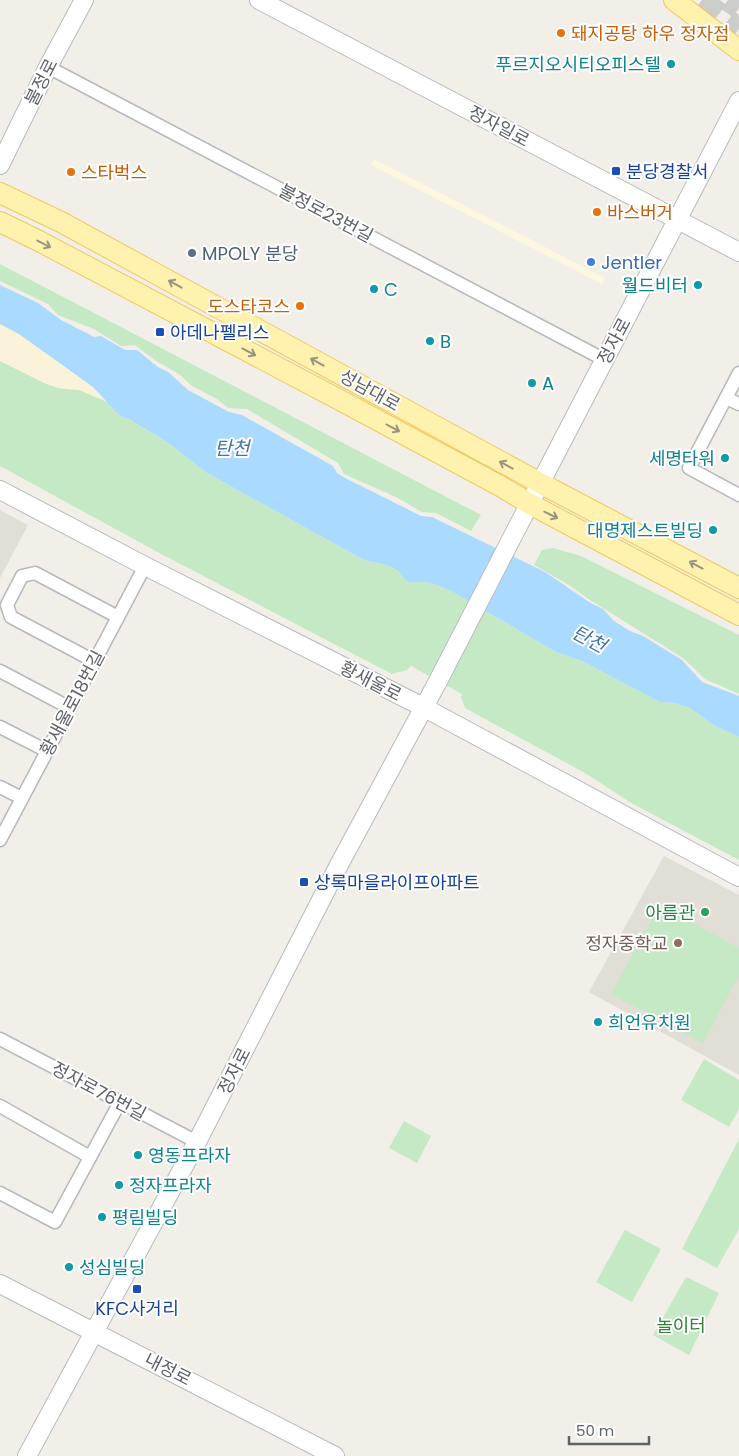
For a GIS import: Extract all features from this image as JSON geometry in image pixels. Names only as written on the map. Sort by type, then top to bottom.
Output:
[{"type":"main road","points":[[674,0],[739,50]]},
{"type":"main road","name":"성남대로","points":[[0,193],[70,227],[540,483],[739,588]]},
{"type":"main road","name":"성남대로","points":[[0,222],[353,407],[739,615]]},
{"type":"street","name":"불정로","points":[[0,165],[48,67],[84,0]]},
{"type":"street","name":"정자일로","points":[[259,0],[739,252]]},
{"type":"street","name":"불정로23번길","points":[[48,67],[605,360]]},
{"type":"street","name":"정자로","points":[[27,1456],[197,1142],[335,872],[437,683],[739,101]]},
{"type":"street","points":[[739,373],[688,468],[739,495]]},
{"type":"street","points":[[726,398],[739,404]]},
{"type":"street","name":"황새울로","points":[[0,490],[144,566],[423,708],[739,877]]},
{"type":"street","name":"황새울로18번길","points":[[0,840],[144,566]]},
{"type":"street","points":[[94,661],[11,617],[7,605],[22,576],[36,573],[118,617]]},
{"type":"street","points":[[0,671],[70,708]]},
{"type":"street","points":[[0,727],[47,752]]},
{"type":"street","points":[[0,787],[22,798]]},
{"type":"street","name":"정자로76번길","points":[[0,1039],[197,1142]]},
{"type":"street","points":[[0,1193],[55,1222],[120,1102]]},
{"type":"street","points":[[0,1106],[90,1157]]},
{"type":"street","name":"내정로","points":[[0,1284],[335,1456]]},
{"type":"shaded area","points":[[374,159],[605,278],[602,284],[371,165]]},
{"type":"shaded area","points":[[0,510],[28,525],[0,578]]},
{"type":"shaded area","name":"정자중학교","points":[[664,856],[739,895],[739,1075],[589,992]]},
{"type":"green space","points":[[0,264],[481,515],[471,531],[436,513],[422,512],[396,497],[344,474],[338,463],[247,409],[228,408],[217,399],[192,386],[179,374],[156,361],[135,345],[121,346],[94,329],[58,315],[48,304],[0,281]]},
{"type":"green space","points":[[0,361],[58,388],[79,390],[108,402],[120,416],[129,419],[167,442],[207,473],[364,560],[390,566],[409,582],[438,585],[451,591],[556,652],[582,661],[660,702],[675,703],[690,708],[715,726],[739,737],[739,860],[633,804],[585,773],[465,708],[461,697],[462,694],[411,666],[407,670],[392,674],[163,555],[0,466]]},
{"type":"green space","points":[[553,548],[581,556],[739,635],[739,694],[705,679],[683,658],[569,585],[534,565],[542,550]]},
{"type":"green space","points":[[659,905],[739,948],[739,975],[703,1043],[611,994]]},
{"type":"green space","points":[[704,1059],[739,1080],[739,1109],[729,1127],[681,1100]]},
{"type":"green space","points":[[404,1121],[431,1136],[417,1163],[389,1148]]},
{"type":"green space","points":[[739,1139],[739,1229],[717,1268],[682,1249]]},
{"type":"green space","points":[[625,1230],[661,1249],[632,1302],[596,1282]]},
{"type":"green space","name":"놀이터","points":[[686,1277],[719,1293],[689,1355],[653,1335]]},
{"type":"sand","points":[[0,324],[29,340],[57,359],[108,402],[79,390],[58,388],[44,383],[0,361]]},
{"type":"water","name":"탄천","points":[[0,285],[38,303],[61,320],[94,337],[101,336],[125,350],[137,350],[158,367],[168,372],[188,390],[229,412],[242,415],[333,466],[337,473],[345,478],[421,516],[432,517],[545,572],[589,602],[603,609],[614,621],[682,660],[702,682],[739,696],[739,737],[715,726],[690,708],[675,703],[660,702],[582,661],[556,652],[451,591],[438,585],[409,582],[390,566],[364,560],[207,473],[167,442],[129,419],[120,416],[93,387],[19,334],[0,324]]},
{"type":"tunnel","points":[[702,0],[739,29]]},
{"type":"tunnel","points":[[728,0],[739,8]]},
{"type":"place","name":"돼지공탕 하우 정자점","points":[[561,33]]},
{"type":"place","name":"푸르지오시티오피스텔","points":[[671,64]]},
{"type":"place","name":"분당경찰서","points":[[616,171]]},
{"type":"place","name":"스타벅스","points":[[71,172]]},
{"type":"place","name":"바스버거","points":[[597,212]]},
{"type":"place","name":"MPOLY 분당","points":[[192,253]]},
{"type":"place","name":"Jentler","points":[[591,262]]},
{"type":"place","name":"월드비터","points":[[698,285]]},
{"type":"place","name":"C","points":[[374,289]]},
{"type":"place","name":"도스타코스","points":[[300,306]]},
{"type":"place","name":"아데나펠리스","points":[[160,332]]},
{"type":"place","name":"B","points":[[430,341]]},
{"type":"place","name":"A","points":[[532,383]]},
{"type":"place","name":"세명타워","points":[[725,458]]},
{"type":"place","name":"대명제스트빌딩","points":[[713,530]]},
{"type":"place","name":"상록마을라이프아파트","points":[[304,882]]},
{"type":"place","name":"아름관","points":[[705,912]]},
{"type":"place","name":"정자중학교","points":[[678,943]]},
{"type":"place","name":"희언유치원","points":[[598,1022]]},
{"type":"place","name":"영동프라자","points":[[138,1155]]},
{"type":"place","name":"정자프라자","points":[[119,1185]]},
{"type":"place","name":"평림빌딩","points":[[102,1217]]},
{"type":"place","name":"성심빌딩","points":[[69,1267]]},
{"type":"place","name":"KFC사거리","points":[[137,1289]]}]
